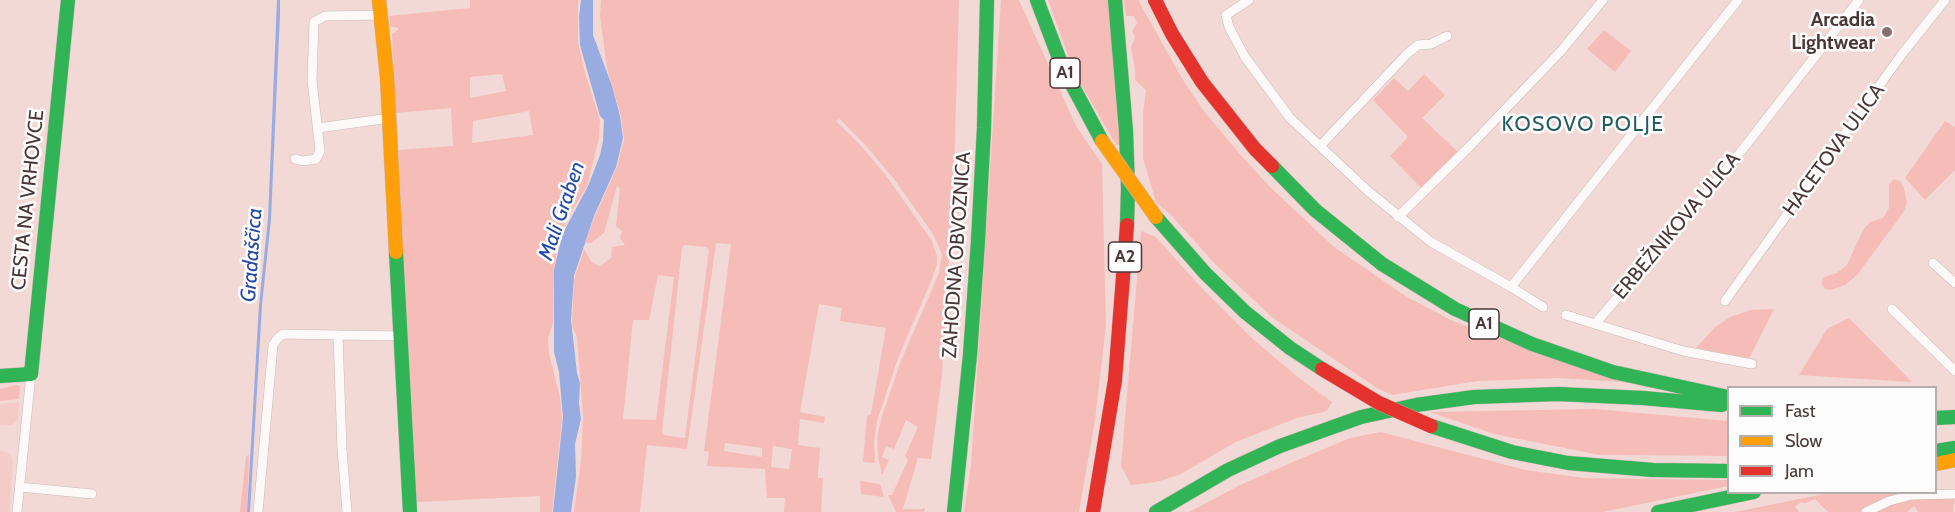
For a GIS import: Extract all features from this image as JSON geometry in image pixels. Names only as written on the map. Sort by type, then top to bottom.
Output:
[{"type":"main road","name":"CESTA NA VRHOVCE","points":[[31,374],[68,0]]},
{"type":"main road","points":[[379,0],[386,49],[410,512]]},
{"type":"main road","name":"ZAHODNA OBVOZNICA","points":[[954,512],[970,355],[978,241],[987,0]]},
{"type":"main road","name":"A1","points":[[1037,0],[1062,66],[1102,141],[1156,217],[1231,299],[1267,330],[1322,369],[1379,403],[1431,426],[1512,452],[1568,463],[1653,470],[1727,471]]},
{"type":"main road","name":"A2","points":[[1093,512],[1115,380],[1126,242],[1128,188],[1126,131],[1115,0]]},
{"type":"main road","name":"A1","points":[[1155,0],[1172,34],[1202,82],[1255,150],[1315,210],[1359,247],[1390,269],[1430,295],[1471,317],[1549,351],[1613,372],[1727,397]]},
{"type":"main road","points":[[0,376],[31,374]]},
{"type":"main road","points":[[1156,512],[1228,470],[1280,446],[1361,417],[1416,405],[1474,397],[1558,394],[1634,397],[1727,406]]},
{"type":"main road","points":[[1937,418],[1955,417]]},
{"type":"main road","points":[[1937,451],[1955,448]]},
{"type":"main road","points":[[1937,464],[1955,460]]},
{"type":"main road","points":[[1658,512],[1744,494]]},
{"type":"street","points":[[1249,0],[1226,15],[1229,27],[1262,83],[1290,118],[1398,217],[1431,242],[1544,307]]},
{"type":"street","points":[[1398,217],[1561,51],[1603,0]]},
{"type":"street","points":[[1511,287],[1738,0]]},
{"type":"street","name":"ERBEŽNIKOVA ULICA","points":[[1752,364],[1683,351],[1594,324],[1731,163],[1859,0]]},
{"type":"street","name":"HACETOVA ULICA","points":[[1725,301],[1902,54],[1945,0]]},
{"type":"street","points":[[295,159],[303,161],[315,159],[320,151],[312,80],[314,22],[325,16],[381,15]]},
{"type":"street","points":[[1320,146],[1407,54],[1418,45],[1431,44],[1447,36]]},
{"type":"street","points":[[318,129],[390,118]]},
{"type":"street","points":[[1933,263],[1955,283]]},
{"type":"street","points":[[1892,309],[1955,371]]},
{"type":"street","points":[[1566,315],[1594,324]]},
{"type":"street","points":[[258,512],[273,345],[279,337],[283,334],[400,336]]},
{"type":"street","points":[[338,335],[347,512]]},
{"type":"street","name":"CESTA NA VRHOVCE","points":[[17,512],[31,374]]},
{"type":"street","points":[[20,487],[92,494]]},
{"type":"street","points":[[1866,512],[1889,501],[1912,495],[1955,494]]},
{"type":"shaded area","points":[[470,0],[578,0],[578,43],[600,120],[599,138],[587,186],[560,234],[554,268],[553,323],[548,338],[549,354],[560,397],[562,420],[552,512],[540,512],[540,496],[417,502],[398,150],[453,146],[451,108],[396,113],[392,34],[398,28],[390,26],[389,16],[470,8]],"holes":[[[502,74],[506,91],[470,98],[470,77]],[[529,111],[533,135],[472,143],[473,121]]]},
{"type":"shaded area","points":[[601,0],[959,0],[954,173],[942,375],[931,459],[918,458],[903,509],[925,507],[924,512],[896,512],[888,495],[892,495],[908,460],[905,456],[918,427],[906,420],[894,449],[886,446],[882,457],[889,460],[882,475],[877,437],[901,361],[939,273],[942,254],[933,234],[894,179],[840,119],[836,121],[885,174],[932,241],[937,256],[932,279],[898,358],[877,421],[874,442],[875,463],[863,462],[867,416],[871,414],[886,328],[840,321],[842,308],[819,304],[800,412],[825,417],[824,423],[800,419],[798,445],[820,448],[818,478],[823,478],[821,512],[784,512],[785,498],[767,498],[765,469],[707,466],[709,452],[704,451],[731,244],[716,243],[687,449],[647,445],[640,512],[574,512],[581,461],[583,415],[577,337],[572,326],[574,280],[584,249],[592,263],[600,266],[611,258],[612,247],[625,245],[620,238],[622,231],[616,226],[620,189],[617,186],[604,233],[591,243],[585,243],[617,167],[624,139],[621,116],[607,68],[600,16]],"holes":[[[685,245],[709,249],[685,438],[664,435],[662,432],[682,248]],[[658,275],[674,277],[656,420],[623,419],[633,320],[649,320]],[[725,443],[762,448],[762,457],[724,451]],[[773,446],[792,449],[789,469],[771,467]]]},
{"type":"shaded area","points":[[1001,0],[1019,0],[1076,126],[1102,164],[1106,325],[1095,420],[1079,512],[964,512],[971,465]]},
{"type":"shaded area","points":[[1048,0],[1108,0],[1121,144],[1117,145],[1111,136],[1075,74]]},
{"type":"shaded area","points":[[1124,0],[1138,0],[1183,80],[1203,110],[1238,152],[1269,186],[1334,247],[1407,297],[1453,321],[1622,382],[1558,378],[1478,381],[1392,395],[1377,388],[1273,318],[1216,265],[1170,214],[1156,202],[1143,158],[1143,114],[1146,90],[1135,80],[1131,47],[1135,38],[1132,31],[1137,23],[1134,16],[1126,16]]},
{"type":"shaded area","points":[[1604,30],[1631,51],[1615,72],[1587,49]]},
{"type":"shaded area","points":[[1424,74],[1445,95],[1422,118],[1458,152],[1421,188],[1390,156],[1408,137],[1373,100],[1394,78],[1408,91]]},
{"type":"shaded area","points":[[1945,121],[1955,127],[1955,170],[1925,200],[1905,178]]},
{"type":"shaded area","points":[[1894,179],[1900,181],[1904,188],[1907,203],[1903,213],[1857,275],[1845,285],[1831,290],[1825,289],[1821,284],[1824,277],[1837,273],[1847,265],[1863,230],[1870,222],[1883,218],[1889,208],[1889,185]]},
{"type":"shaded area","points":[[1141,231],[1156,237],[1197,283],[1254,340],[1332,402],[1327,411],[1297,418],[1236,442],[1179,475],[1156,482],[1131,485],[1121,466]]},
{"type":"shaded area","points":[[1774,309],[1750,357],[1696,348],[1714,328],[1730,317],[1751,310]]},
{"type":"shaded area","points":[[1849,318],[1912,382],[1799,375],[1827,329]]},
{"type":"shaded area","points":[[20,386],[19,399],[0,401],[0,389]]},
{"type":"shaded area","points":[[19,402],[18,419],[11,425],[0,425],[0,404]]},
{"type":"shaded area","points":[[1595,409],[1727,421],[1727,456],[1600,455],[1494,434],[1430,412]]},
{"type":"shaded area","points":[[1381,432],[1525,470],[1584,478],[1727,480],[1727,486],[1603,512],[1189,512],[1242,484],[1350,438]]},
{"type":"shaded area","points":[[0,450],[10,454],[13,461],[9,512],[0,512]]},
{"type":"shaded area","points":[[249,455],[247,512],[240,512],[246,456]]},
{"type":"shaded area","points":[[860,481],[880,484],[884,497],[861,494]]},
{"type":"shaded area","points":[[1824,494],[1901,494],[1884,498],[1864,512],[1828,512],[1815,499],[1805,503],[1801,502],[1795,507],[1799,512],[1735,512]]},
{"type":"shaded area","points":[[1955,497],[1953,512],[1918,512],[1914,506],[1907,512],[1876,512],[1894,503],[1914,499]]},
{"type":"water","name":"Gradaščica","points":[[277,0],[280,0],[280,14],[271,219],[262,305],[250,512],[247,512],[259,305],[268,219]]},
{"type":"water","name":"Mali Graben","points":[[581,0],[593,0],[593,35],[612,86],[623,138],[616,167],[594,216],[574,276],[571,320],[580,383],[581,419],[575,444],[576,477],[571,512],[553,512],[563,417],[559,372],[554,352],[554,270],[562,235],[588,186],[603,141],[604,120],[600,116],[580,45]]},
{"type":"traffic: fast","points":[[0,376],[31,374],[68,0]]},
{"type":"traffic: fast","points":[[954,512],[970,355],[978,241],[987,0]]},
{"type":"traffic: fast","points":[[1037,0],[1062,66],[1102,141]]},
{"type":"traffic: fast","points":[[1115,0],[1126,131],[1127,225]]},
{"type":"traffic: fast","points":[[1272,166],[1315,210],[1382,264],[1455,309],[1532,344],[1613,372],[1727,397]]},
{"type":"traffic: fast","points":[[1156,217],[1205,273],[1245,312],[1290,348],[1322,369]]},
{"type":"traffic: fast","points":[[396,252],[410,512]]},
{"type":"traffic: fast","points":[[1156,512],[1228,470],[1280,446],[1361,417],[1416,405],[1474,397],[1558,394],[1722,405]]},
{"type":"traffic: fast","points":[[1937,418],[1955,417]]},
{"type":"traffic: fast","points":[[1431,426],[1512,452],[1568,463],[1653,470],[1727,471]]},
{"type":"traffic: fast","points":[[1937,451],[1955,448]]},
{"type":"traffic: fast","points":[[1658,512],[1744,494]]},
{"type":"traffic: slow","points":[[379,0],[387,77],[396,252]]},
{"type":"traffic: slow","points":[[1102,141],[1156,217]]},
{"type":"traffic: slow","points":[[1937,464],[1955,460]]},
{"type":"traffic: jam","points":[[1155,0],[1172,34],[1202,82],[1255,149],[1272,166]]},
{"type":"traffic: jam","points":[[1093,512],[1115,380],[1127,225]]},
{"type":"traffic: jam","points":[[1322,369],[1379,403],[1431,426]]},
{"type":"place","name":"Arcadia Lightwear","points":[[1887,32]]},
{"type":"district","name":"KOSOVO POLJE","points":[[1583,125]]}]
